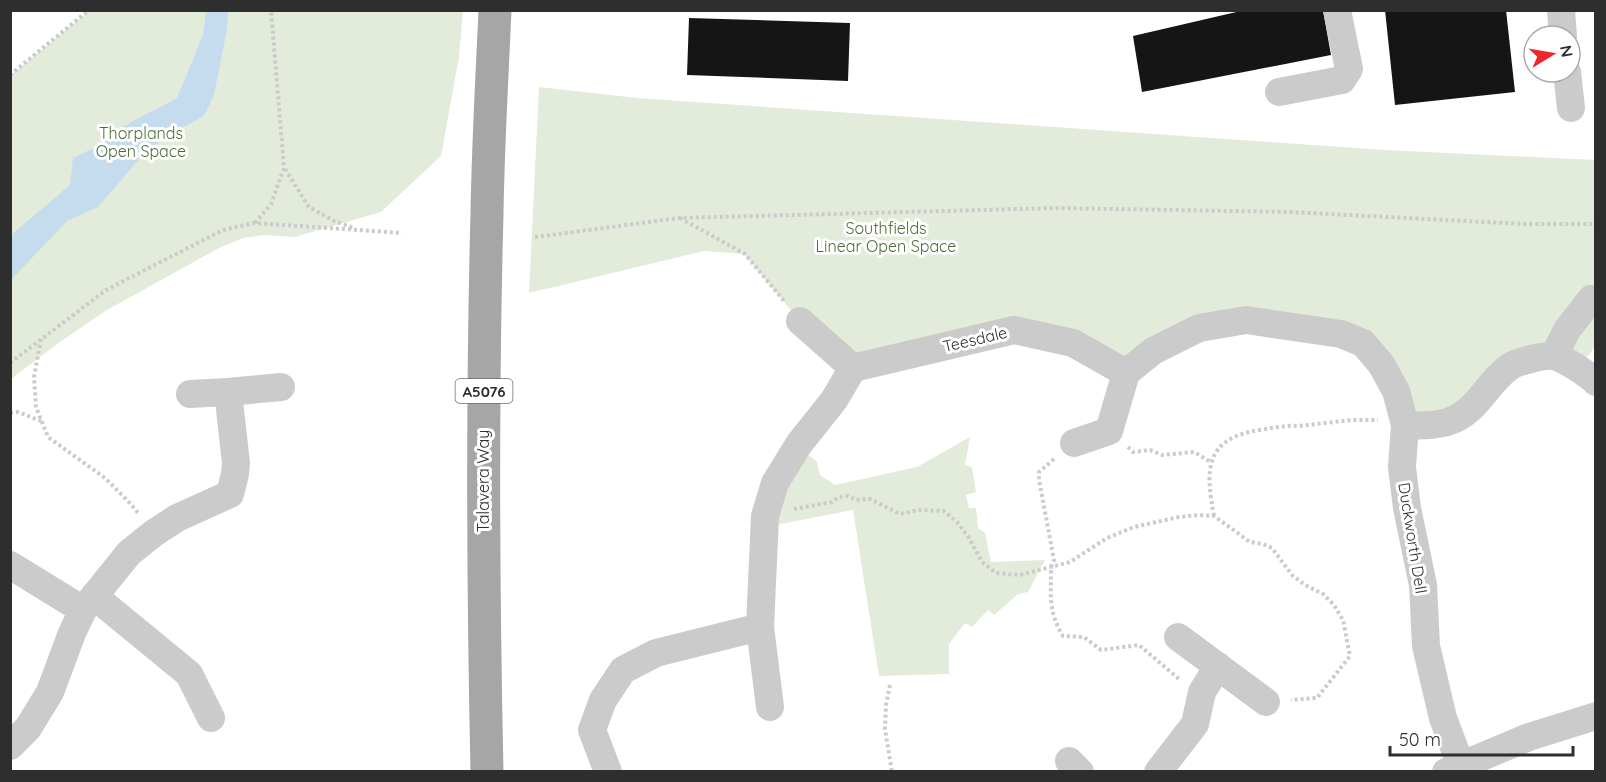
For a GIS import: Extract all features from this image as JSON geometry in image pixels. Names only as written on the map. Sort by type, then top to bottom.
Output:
[{"type":"main road","name":"Talavera Way","points":[[487,771],[483,525],[484,380],[487,213],[495,10]]},
{"type":"street","points":[[1279,92],[1342,80],[1349,69],[1337,10]]},
{"type":"street","points":[[1568,84],[1571,108]]},
{"type":"street","points":[[1554,356],[1567,330],[1591,299]]},
{"type":"street","name":"Duckworth Dell","points":[[1126,373],[1154,351],[1199,328],[1246,320],[1341,334],[1363,343],[1381,364],[1396,391],[1404,422],[1402,467],[1407,508],[1423,585],[1426,646],[1454,769]]},
{"type":"street","points":[[770,707],[760,627],[766,514],[775,483],[799,444],[834,400],[853,368],[800,321]]},
{"type":"street","name":"Teesdale","points":[[853,368],[1014,330],[1073,343],[1126,373]]},
{"type":"street","points":[[1404,422],[1422,426],[1454,420],[1475,406],[1510,366],[1532,359],[1554,356],[1596,382]]},
{"type":"street","points":[[1074,442],[1109,431],[1126,373]]},
{"type":"street","points":[[190,394],[281,387]]},
{"type":"street","points":[[10,746],[28,728],[50,692],[72,633],[88,603],[129,554],[177,518],[230,494],[236,463],[228,392]]},
{"type":"street","points":[[10,565],[88,603],[189,674],[211,718]]},
{"type":"street","points":[[608,771],[592,730],[603,700],[623,670],[656,653],[760,627]]},
{"type":"street","points":[[1178,637],[1266,702]]},
{"type":"street","points":[[1158,771],[1195,724],[1202,692],[1218,666]]},
{"type":"street","points":[[1454,769],[1528,737],[1596,716]]},
{"type":"path","points":[[10,75],[89,10]]},
{"type":"path","points":[[254,223],[271,204],[285,168],[272,10]]},
{"type":"path","points":[[285,168],[309,207],[334,221],[358,230]]},
{"type":"path","points":[[535,237],[679,218],[1057,207],[1290,212],[1524,224],[1596,224]]},
{"type":"path","points":[[679,218],[745,254],[800,321]]},
{"type":"path","points":[[10,363],[106,290],[223,230],[254,223],[402,233]]},
{"type":"path","points":[[41,339],[34,376],[36,407],[48,437],[105,478],[128,501],[154,533]]},
{"type":"path","points":[[10,413],[18,412],[42,421]]},
{"type":"path","points":[[1214,516],[1209,472],[1211,462],[1230,437],[1244,432],[1289,425],[1352,420],[1404,422]]},
{"type":"path","points":[[1109,431],[1133,452],[1150,450],[1162,455],[1194,452],[1211,462]]},
{"type":"path","points":[[1074,442],[1040,472],[1039,480],[1054,561],[1051,567],[1052,611],[1056,624],[1063,636],[1084,637],[1101,650],[1139,645],[1201,696]]},
{"type":"path","points":[[766,514],[832,502],[838,497],[848,496],[856,500],[870,499],[900,514],[918,510],[944,511],[957,522],[969,538],[982,562],[996,573],[1020,575],[1070,562],[1107,538],[1134,527],[1179,517],[1214,516],[1250,542],[1272,548],[1292,576],[1323,594],[1334,605],[1343,620],[1350,656],[1317,698],[1266,702]]},
{"type":"path","points":[[890,685],[885,729],[892,771]]},
{"type":"green space","name":"Thorplands Open Space","points":[[89,11],[463,11],[459,57],[441,156],[381,212],[295,237],[264,235],[243,238],[219,248],[107,310],[11,379],[11,75]]},
{"type":"green space","name":"Southfields Linear Open Space","points":[[539,87],[637,98],[1385,150],[1595,160],[1595,346],[1586,359],[1554,356],[1422,426],[1363,343],[1246,320],[1126,373],[1014,330],[853,368],[800,321],[744,254],[704,251],[529,293]]},
{"type":"green space","points":[[970,437],[965,465],[972,467],[976,492],[966,495],[969,508],[976,508],[978,528],[985,533],[991,562],[1045,560],[1028,592],[1018,594],[994,615],[988,610],[972,627],[965,623],[949,644],[949,674],[879,676],[853,510],[775,525],[783,496],[791,480],[809,455],[817,462],[820,475],[835,485],[917,467]]},
{"type":"water","points":[[206,11],[228,11],[227,29],[214,95],[204,116],[146,151],[98,207],[67,221],[11,280],[11,235],[70,185],[73,158],[100,145],[122,127],[177,98],[203,35]]},
{"type":"building","points":[[1245,10],[1323,10],[1331,55],[1142,92],[1133,36]]},
{"type":"building","points":[[1385,10],[1506,10],[1515,92],[1395,105]]},
{"type":"building","points":[[689,18],[850,23],[848,81],[687,75]]}]
